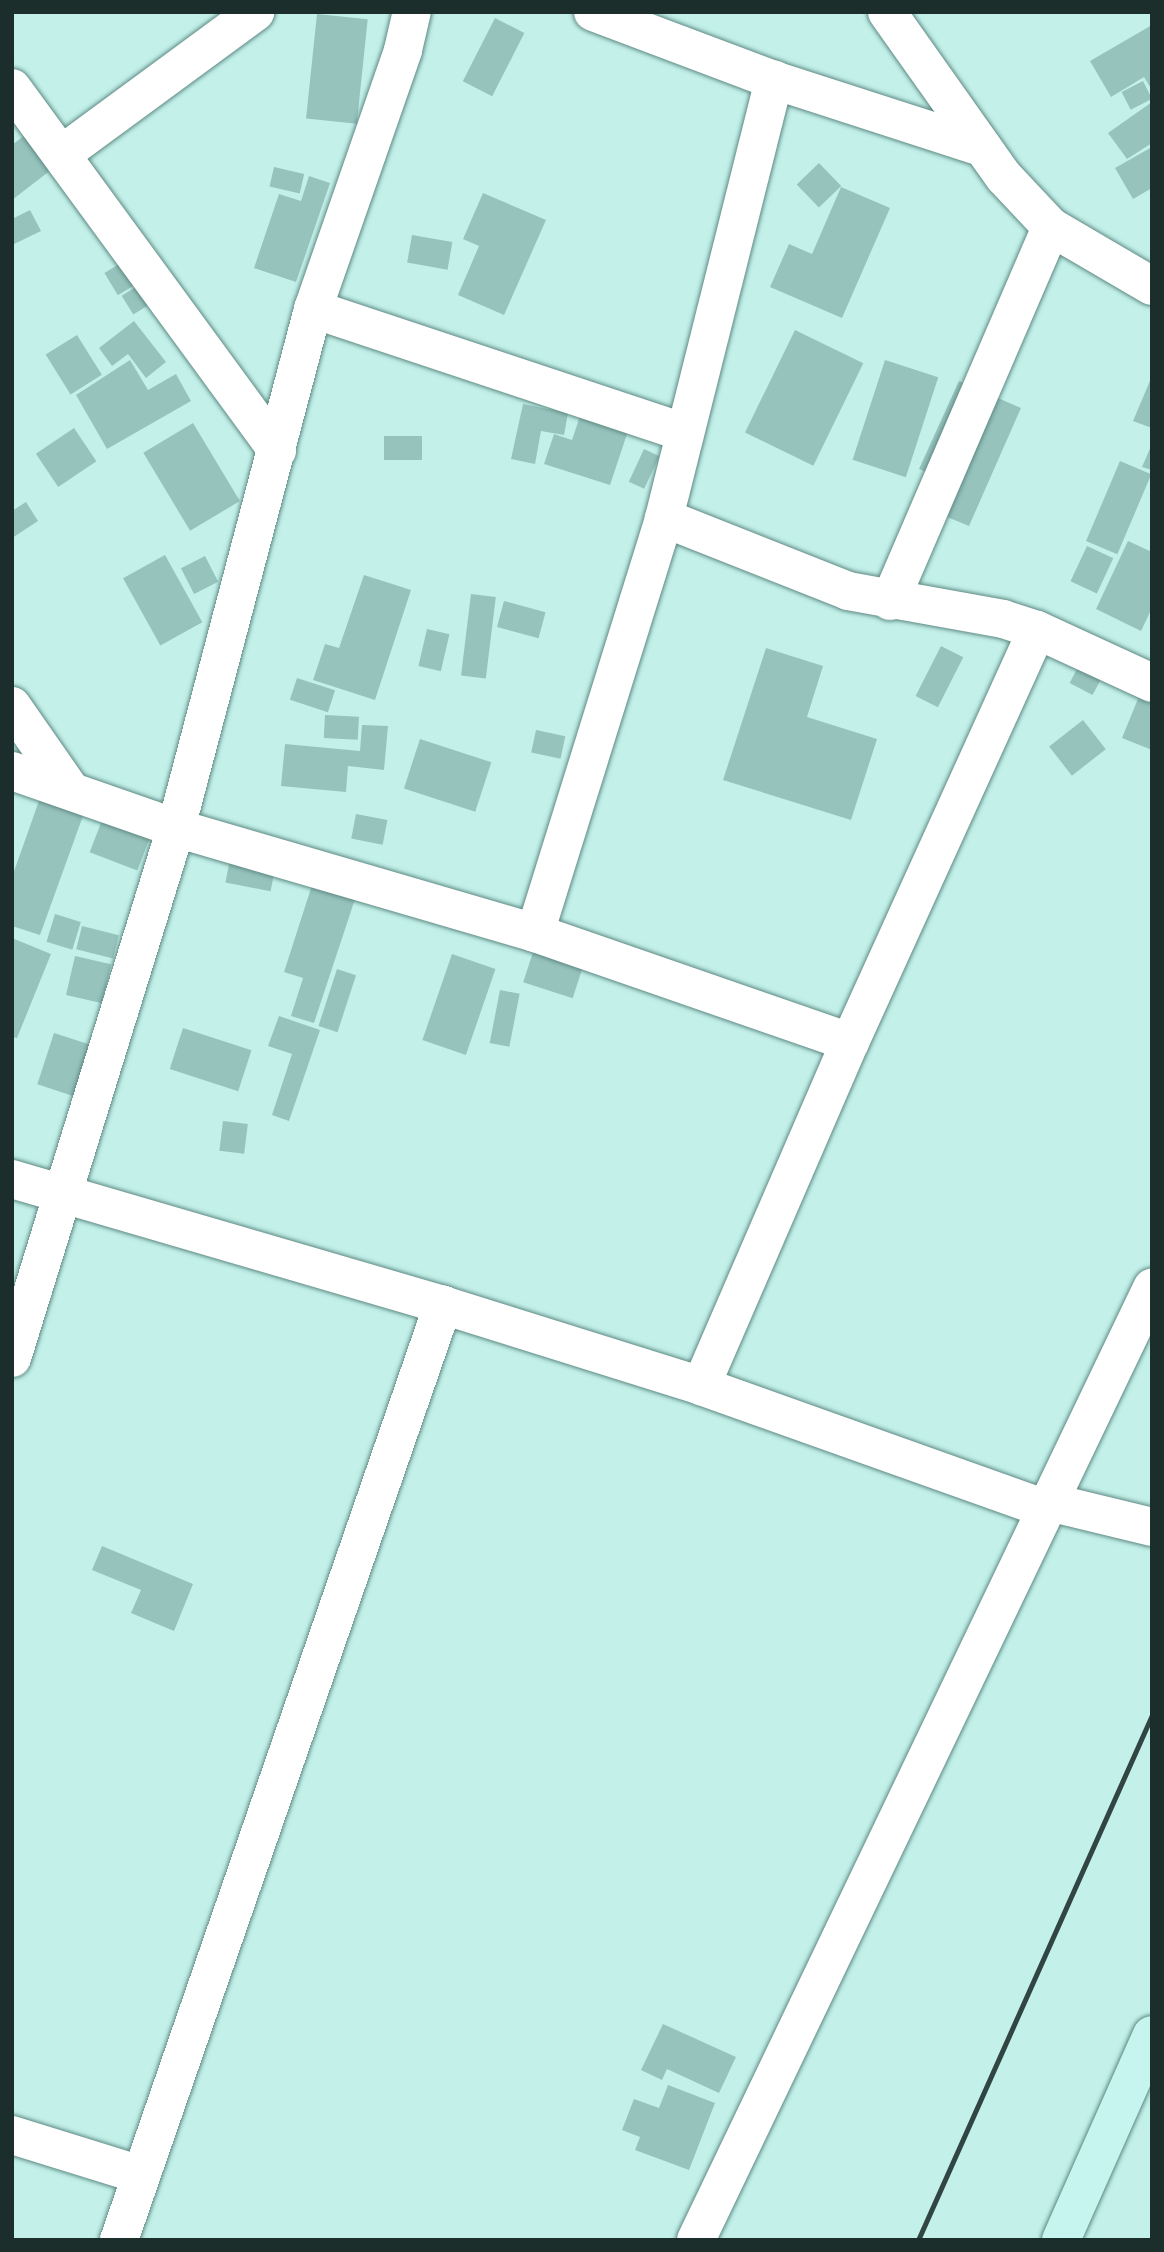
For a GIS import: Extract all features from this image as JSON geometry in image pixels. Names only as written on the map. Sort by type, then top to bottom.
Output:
[{"type":"main road","points":[[1061,2240],[1152,2035]]},
{"type":"street","points":[[62,154],[255,12]]},
{"type":"street","points":[[12,1358],[176,828],[313,309],[403,50],[412,12]]},
{"type":"street","points":[[593,12],[774,80],[982,148]]},
{"type":"street","points":[[887,12],[982,148],[1051,227],[1152,286]]},
{"type":"street","points":[[536,933],[664,518],[682,432],[774,80]]},
{"type":"street","points":[[12,88],[276,450]]},
{"type":"street","points":[[890,601],[1051,227]]},
{"type":"street","points":[[313,309],[682,432]]},
{"type":"street","points":[[664,518],[849,591],[890,601],[1003,619],[1037,630],[1152,683]]},
{"type":"street","points":[[701,1386],[850,1042],[1037,630]]},
{"type":"street","points":[[12,706],[71,791]]},
{"type":"street","points":[[12,771],[176,828],[536,933],[850,1042]]},
{"type":"street","points":[[12,1179],[443,1305],[701,1386],[1046,1509],[1057,1504],[1152,1527]]},
{"type":"street","points":[[696,2240],[1152,1289]]},
{"type":"street","points":[[119,2240],[443,1305]]},
{"type":"street","points":[[12,2135],[141,2175]]},
{"type":"building","points":[[317,14],[368,19],[357,124],[306,118]]},
{"type":"building","points":[[495,18],[524,33],[492,96],[463,81]]},
{"type":"building","points":[[1152,25],[1152,90],[1144,77],[1111,97],[1090,61]]},
{"type":"building","points":[[1143,81],[1152,99],[1131,110],[1122,92]]},
{"type":"building","points":[[1152,102],[1152,143],[1127,159],[1108,133]]},
{"type":"building","points":[[33,129],[60,163],[12,200],[12,145]]},
{"type":"building","points":[[1152,147],[1152,188],[1133,199],[1115,168]]},
{"type":"building","points":[[819,163],[841,186],[819,208],[797,185]]},
{"type":"building","points":[[274,167],[304,174],[300,193],[270,186]]},
{"type":"building","points":[[309,176],[330,183],[296,282],[254,268],[279,194],[301,201]]},
{"type":"building","points":[[841,187],[890,208],[842,318],[770,287],[789,244],[812,254]]},
{"type":"building","points":[[483,193],[546,220],[504,315],[458,295],[479,246],[463,239]]},
{"type":"building","points":[[30,210],[41,231],[12,245],[12,219]]},
{"type":"building","points":[[412,235],[452,242],[448,270],[407,263]]},
{"type":"building","points":[[131,257],[144,279],[118,295],[104,273]]},
{"type":"building","points":[[142,283],[154,302],[133,314],[122,296]]},
{"type":"building","points":[[134,321],[166,362],[146,378],[128,354],[112,366],[99,348]]},
{"type":"building","points":[[795,330],[863,363],[813,466],[745,432]]},
{"type":"building","points":[[77,335],[102,375],[71,394],[46,355]]},
{"type":"building","points":[[130,360],[148,390],[176,374],[191,401],[107,449],[76,395]]},
{"type":"building","points":[[885,360],[938,377],[906,477],[853,460]]},
{"type":"building","points":[[1152,376],[1152,428],[1133,421]]},
{"type":"building","points":[[959,381],[1021,408],[969,526],[935,512],[949,482],[919,469]]},
{"type":"building","points":[[523,404],[568,413],[564,435],[541,431],[535,464],[511,459]]},
{"type":"building","points":[[580,416],[628,431],[610,485],[544,464],[554,434],[572,440]]},
{"type":"building","points":[[193,423],[240,501],[190,531],[143,453]]},
{"type":"building","points":[[74,428],[96,461],[58,487],[36,454]]},
{"type":"building","points":[[384,436],[422,436],[422,460],[384,460]]},
{"type":"building","points":[[1152,444],[1152,470],[1142,467]]},
{"type":"building","points":[[644,449],[659,456],[644,489],[629,482]]},
{"type":"building","points":[[1120,461],[1151,474],[1117,554],[1086,541]]},
{"type":"building","points":[[26,502],[38,521],[12,538],[12,511]]},
{"type":"building","points":[[1128,541],[1152,552],[1152,608],[1141,631],[1096,609]]},
{"type":"building","points":[[1087,546],[1113,558],[1097,594],[1071,581]]},
{"type":"building","points":[[165,555],[202,622],[160,646],[123,578]]},
{"type":"building","points":[[205,556],[218,582],[194,594],[181,568]]},
{"type":"building","points":[[364,575],[411,590],[375,700],[313,680],[325,644],[339,648]]},
{"type":"building","points":[[471,594],[496,597],[486,678],[461,675]]},
{"type":"building","points":[[504,601],[546,612],[539,638],[497,627]]},
{"type":"building","points":[[427,629],[449,634],[441,671],[418,666]]},
{"type":"building","points":[[941,646],[963,657],[938,707],[916,696]]},
{"type":"building","points":[[766,648],[823,666],[807,717],[877,739],[851,820],[723,780]]},
{"type":"building","points":[[1086,652],[1109,664],[1093,695],[1070,683]]},
{"type":"building","points":[[297,678],[335,690],[328,712],[290,700]]},
{"type":"building","points":[[1144,684],[1152,687],[1152,750],[1122,738]]},
{"type":"building","points":[[325,715],[359,717],[358,740],[324,738]]},
{"type":"building","points":[[1083,720],[1106,749],[1072,776],[1049,746]]},
{"type":"building","points":[[362,725],[388,726],[384,770],[348,766],[346,792],[281,786],[285,744],[360,751]]},
{"type":"building","points":[[536,730],[565,736],[561,759],[531,752]]},
{"type":"building","points":[[420,739],[491,762],[475,812],[404,788]]},
{"type":"building","points":[[40,798],[84,813],[40,935],[12,926],[12,877]]},
{"type":"building","points":[[356,814],[387,820],[383,845],[351,839]]},
{"type":"building","points":[[104,815],[152,833],[137,871],[90,852]]},
{"type":"building","points":[[230,859],[275,868],[271,891],[225,883]]},
{"type":"building","points":[[313,882],[356,896],[314,1023],[291,1016],[303,978],[284,972]]},
{"type":"building","points":[[55,914],[81,922],[72,950],[47,942]]},
{"type":"building","points":[[82,926],[119,935],[113,958],[76,949]]},
{"type":"building","points":[[12,938],[51,954],[17,1038],[12,1037]]},
{"type":"building","points":[[534,949],[583,965],[573,998],[523,982]]},
{"type":"building","points":[[452,954],[495,969],[466,1055],[422,1040]]},
{"type":"building","points":[[75,956],[111,964],[102,1003],[66,995]]},
{"type":"building","points":[[337,969],[356,975],[337,1032],[318,1026]]},
{"type":"building","points":[[500,990],[520,994],[509,1047],[490,1043]]},
{"type":"building","points":[[279,1016],[320,1030],[289,1121],[272,1115],[292,1054],[268,1046]]},
{"type":"building","points":[[183,1028],[251,1050],[238,1091],[170,1069]]},
{"type":"building","points":[[54,1033],[92,1045],[75,1097],[37,1084]]},
{"type":"building","points":[[223,1121],[248,1124],[244,1154],[219,1151]]},
{"type":"building","points":[[102,1546],[193,1584],[174,1631],[131,1613],[141,1590],[92,1570]]},
{"type":"building","points":[[663,2024],[736,2057],[719,2093],[667,2069],[662,2080],[641,2070]]},
{"type":"building","points":[[668,2085],[715,2103],[689,2170],[635,2150],[640,2137],[622,2130],[634,2099],[659,2108]]},
{"type":"railway","points":[[918,2240],[1152,1715]]}]
